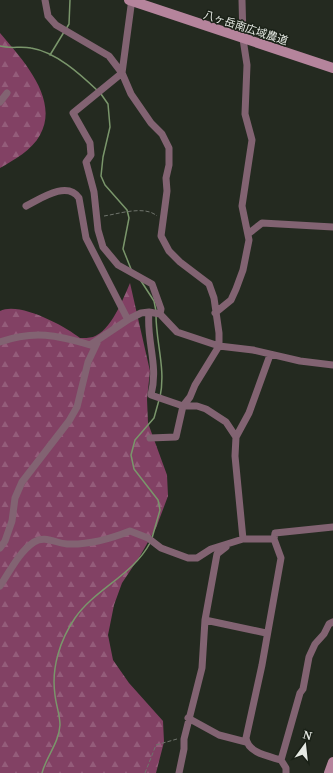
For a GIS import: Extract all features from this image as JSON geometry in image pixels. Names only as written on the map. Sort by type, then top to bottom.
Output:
[{"type":"street","points":[[45,0],[48,16],[56,25],[109,56],[122,73],[131,94],[151,123],[162,134],[169,148],[169,165],[166,178],[167,191],[161,236],[170,251],[180,262],[209,284],[214,298],[219,333],[219,346],[195,385],[190,397],[182,406],[176,437],[150,438]]},
{"type":"street","points":[[215,313],[231,300],[243,270],[248,240],[242,206],[252,140],[245,114],[247,65],[243,39],[242,0]]},
{"type":"street","points":[[130,3],[122,73],[73,113],[90,143],[91,155],[86,162],[94,192],[98,230],[103,247],[118,265],[152,284],[161,309],[160,314]]},
{"type":"street","name":"八ヶ岳南広域農道","points":[[130,3],[333,68]]},
{"type":"street","points":[[0,102],[7,93]]},
{"type":"street","points":[[26,206],[52,193],[66,191],[77,195],[79,198],[86,238],[128,320]]},
{"type":"street","points":[[248,234],[262,223],[333,228]]},
{"type":"street","points":[[149,312],[148,323],[155,370],[151,395],[182,406],[197,406],[206,409],[226,422],[236,437]]},
{"type":"street","points":[[0,342],[12,338],[41,334],[60,336],[90,345],[97,343],[128,320],[141,313],[149,312],[160,314],[176,332],[219,346],[253,350],[270,355],[333,365]]},
{"type":"street","points":[[0,548],[5,541],[12,521],[15,498],[22,482],[56,435],[70,421],[77,407],[88,362],[97,343]]},
{"type":"street","points":[[243,539],[235,456],[236,437],[250,413],[270,355]]},
{"type":"street","points":[[246,742],[281,558],[274,540],[275,533],[333,526]]},
{"type":"street","points":[[0,586],[25,549],[36,541],[44,539],[67,544],[102,541],[130,531],[148,538],[162,548],[188,558],[196,558],[211,549],[243,539],[274,540]]},
{"type":"street","points":[[179,773],[188,718],[202,668],[205,620],[217,554],[229,544]]},
{"type":"street","points":[[205,620],[266,633]]},
{"type":"street","points":[[282,773],[282,762],[300,693],[303,690],[309,657],[315,644],[324,634],[329,624],[333,622]]},
{"type":"street","points":[[188,718],[219,735],[246,742],[258,753],[282,762],[286,773]]},
{"type":"street","points":[[329,773],[333,762]]},
{"type":"path","points":[[97,217],[143,211],[154,213],[157,216],[157,220]]},
{"type":"path","points":[[145,773],[156,745],[164,742],[184,739]]},
{"type":"green space","points":[[0,33],[28,67],[36,80],[42,94],[45,108],[45,121],[37,140],[22,154],[0,168]]},
{"type":"green space","points":[[130,283],[150,371],[147,399],[148,423],[167,475],[168,496],[156,528],[122,583],[114,605],[108,635],[113,660],[129,683],[163,721],[164,742],[156,773],[0,773],[0,311],[18,309],[30,312],[64,327],[80,338],[93,337],[105,328],[116,314]]},
{"type":"waterway","points":[[66,29],[69,24],[70,0]]},
{"type":"waterway","points":[[50,55],[64,32]]},
{"type":"waterway","points":[[0,46],[31,48],[49,54],[75,71],[98,91]]},
{"type":"waterway","points":[[101,94],[108,104],[110,127],[103,157],[101,176],[105,185],[127,210],[129,218],[123,249],[131,269]]},
{"type":"waterway","points":[[141,281],[154,301],[156,311]]},
{"type":"waterway","points":[[156,315],[162,376],[160,397]]},
{"type":"waterway","points":[[152,538],[160,510],[158,500],[134,469],[131,455],[135,440],[154,418],[159,400]]},
{"type":"waterway","points":[[42,773],[59,732],[60,721],[55,695],[54,675],[58,655],[65,636],[75,618],[83,608],[134,564],[150,543]]}]
